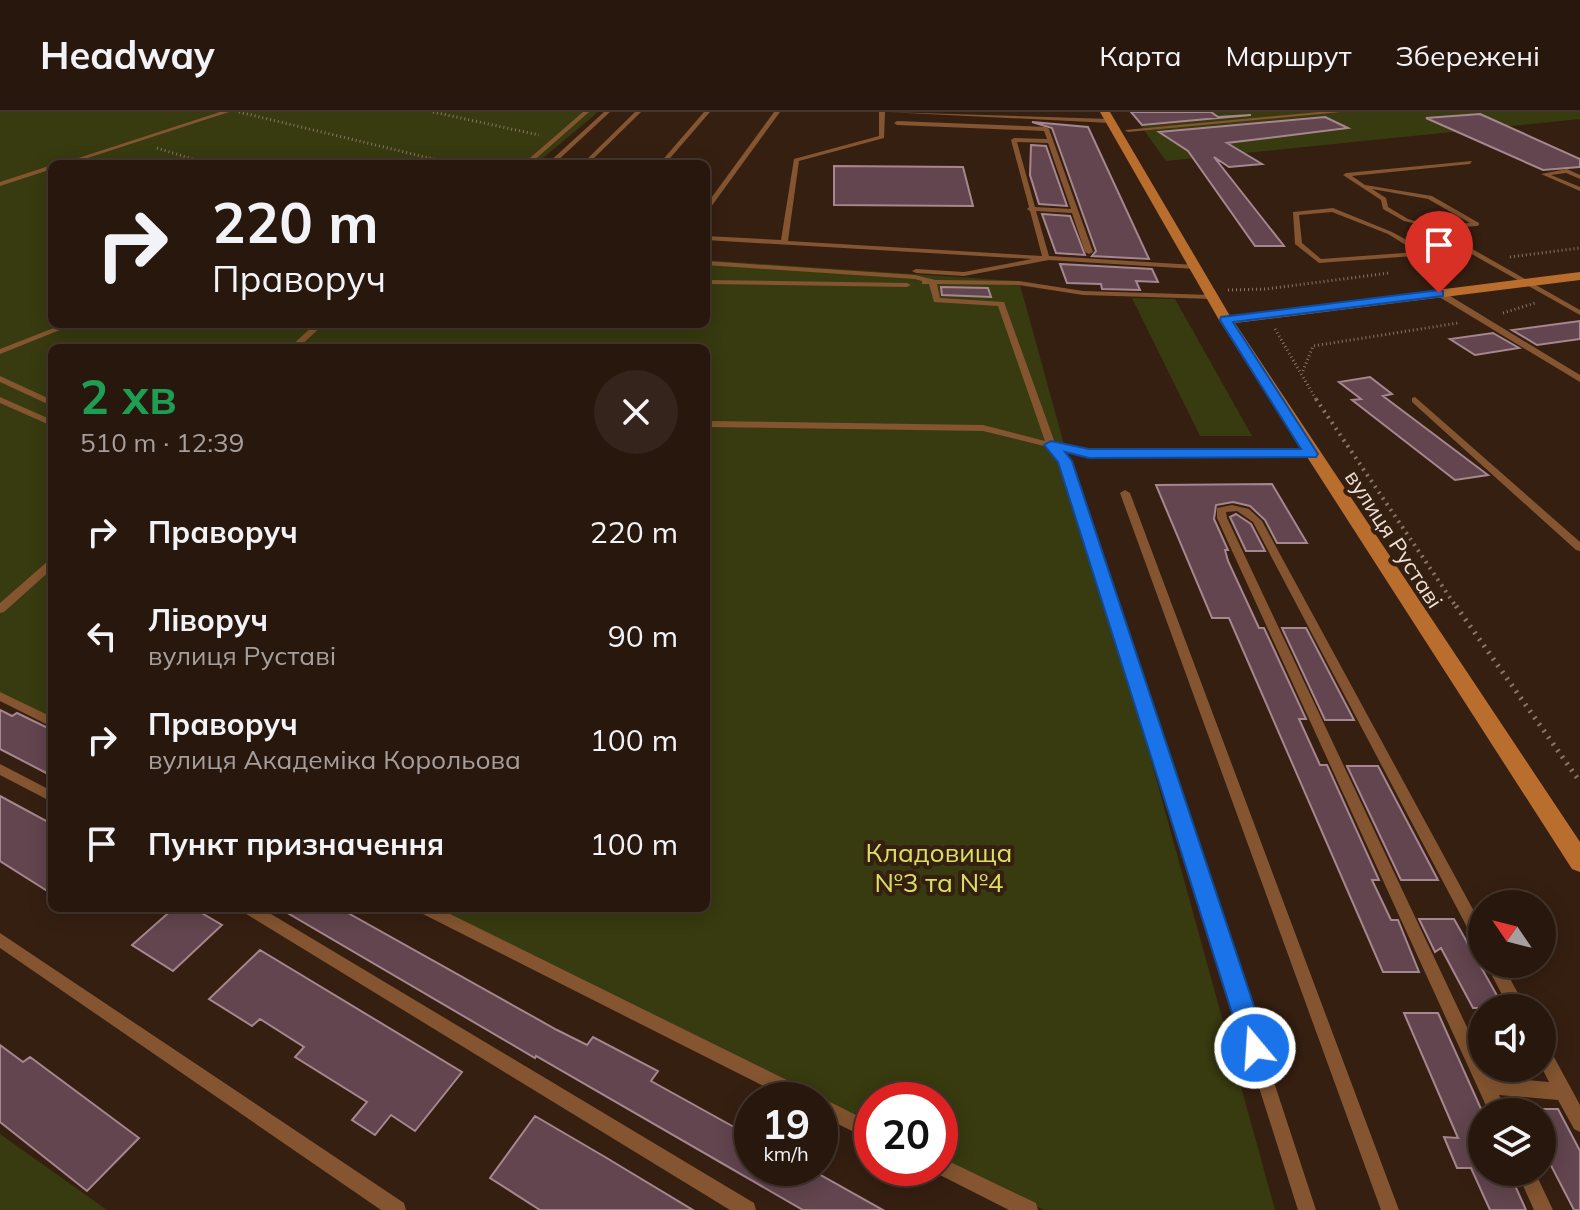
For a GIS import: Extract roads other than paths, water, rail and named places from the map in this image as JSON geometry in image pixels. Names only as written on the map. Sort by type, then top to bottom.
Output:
[{"type":"main road","name":"вулиця Руставі","points":[[1108,117],[1195,267],[1220,294],[1226,320],[1580,862]]},
{"type":"main road","points":[[1226,320],[1580,276]]},
{"type":"lane","points":[[76,160],[226,112]]},
{"type":"lane","points":[[530,160],[586,112]]},
{"type":"lane","points":[[554,160],[607,112]]},
{"type":"lane","points":[[589,160],[638,112]]},
{"type":"lane","points":[[665,160],[707,112]]},
{"type":"lane","points":[[710,204],[777,112]]},
{"type":"lane","points":[[784,242],[796,160],[882,137],[882,112]]},
{"type":"lane","points":[[890,112],[1108,117]]},
{"type":"lane","points":[[1128,130],[1338,112]]},
{"type":"lane","points":[[897,123],[1046,129],[1089,252]]},
{"type":"lane","points":[[1046,259],[1030,209],[1014,140],[1049,141]]},
{"type":"lane","points":[[1470,162],[1346,175],[1384,199],[1385,208],[1429,228],[1580,313]]},
{"type":"lane","points":[[0,184],[48,168]]},
{"type":"lane","points":[[1580,177],[1567,171],[1544,174],[1580,189]]},
{"type":"lane","points":[[1361,185],[1430,197],[1477,224],[1429,228]]},
{"type":"lane","points":[[1030,209],[1073,211]]},
{"type":"lane","points":[[1425,253],[1390,233],[1333,210],[1295,213],[1299,244],[1319,261],[1469,250]]},
{"type":"lane","points":[[710,238],[1195,267]]},
{"type":"lane","points":[[710,257],[964,274],[1046,259]]},
{"type":"lane","points":[[710,263],[932,281],[1019,283],[1083,293],[1220,294]]},
{"type":"lane","points":[[710,282],[915,285],[932,281]]},
{"type":"lane","points":[[932,281],[937,300],[1001,304],[1051,445],[1065,461],[1307,1210]]},
{"type":"lane","points":[[1439,293],[1580,379]]},
{"type":"lane","points":[[0,352],[61,328]]},
{"type":"lane","points":[[298,344],[316,328]]},
{"type":"lane","points":[[0,379],[48,401]]},
{"type":"lane","points":[[0,400],[48,421]]},
{"type":"lane","points":[[1415,400],[1580,548]]},
{"type":"lane","points":[[710,424],[983,428],[1089,453],[1311,454]]},
{"type":"lane","points":[[1125,493],[1390,1210]]},
{"type":"lane","points":[[1468,915],[1257,521],[1246,509],[1230,507],[1221,510],[1222,518],[1491,1098]]},
{"type":"lane","points":[[0,609],[48,567]]},
{"type":"lane","points":[[0,696],[48,720]]},
{"type":"lane","points":[[0,769],[48,795]]},
{"type":"lane","points":[[255,912],[747,1210]]},
{"type":"lane","points":[[432,912],[773,1082]]},
{"type":"lane","points":[[0,940],[397,1210]]},
{"type":"lane","points":[[1556,1077],[1580,1123]]},
{"type":"lane","points":[[1485,1085],[1564,1092]]},
{"type":"lane","points":[[958,1175],[1029,1210]]},
{"type":"lane","points":[[1533,1186],[1544,1210]]},
{"type":"park label","name":"Кладовища №3 та №4","points":[[939,868]]}]
